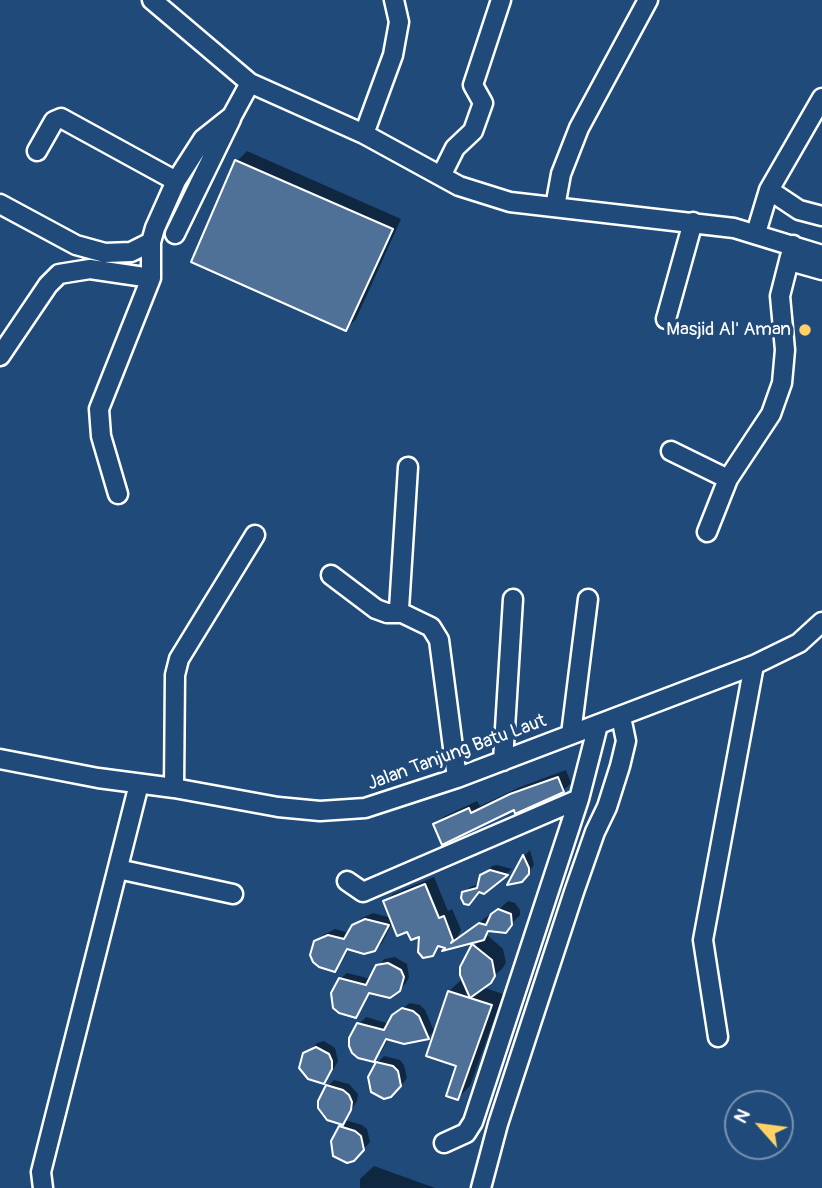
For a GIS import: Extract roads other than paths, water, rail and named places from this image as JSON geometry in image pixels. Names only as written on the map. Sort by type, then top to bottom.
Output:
[{"type":"street","points":[[364,134],[393,55],[399,22],[394,0]]},
{"type":"street","points":[[441,176],[455,148],[473,131],[483,103],[473,85],[501,0]]},
{"type":"street","points":[[555,207],[561,174],[579,128],[649,0]]},
{"type":"street","points":[[161,3],[250,83],[364,134],[459,186],[495,198],[692,222],[755,233],[822,270]]},
{"type":"street","points":[[175,234],[250,83]]},
{"type":"street","points":[[755,233],[769,190],[822,98]]},
{"type":"street","points":[[118,494],[101,436],[99,409],[151,278],[151,242],[176,181],[203,139],[232,116]]},
{"type":"street","points":[[37,151],[54,121],[61,118],[176,181]]},
{"type":"street","points":[[769,190],[799,210],[822,216]]},
{"type":"street","points":[[0,204],[76,245],[105,253],[131,252],[151,242]]},
{"type":"street","points":[[666,319],[692,222]]},
{"type":"street","points":[[791,253],[822,254]]},
{"type":"street","points":[[707,532],[728,479],[771,414],[782,383],[785,350],[780,296],[791,253]]},
{"type":"street","points":[[0,356],[48,285],[59,274],[90,269],[151,278]]},
{"type":"street","points":[[671,451],[728,479]]},
{"type":"street","points":[[402,613],[399,604],[408,467]]},
{"type":"street","points":[[174,788],[175,675],[179,659],[255,535]]},
{"type":"street","points":[[331,575],[376,609],[387,613],[402,613],[431,628],[439,640],[457,778]]},
{"type":"street","points":[[503,761],[513,599]]},
{"type":"street","points":[[571,734],[588,599]]},
{"type":"street","name":"Jalan Tanjung Batu Laut","points":[[0,759],[289,808],[341,811],[386,803],[457,778],[754,665],[799,643],[822,622]]},
{"type":"street","points":[[718,1037],[703,940],[754,665]]},
{"type":"street","points":[[481,1188],[498,1124],[574,892],[620,766],[626,741],[621,717]]},
{"type":"street","points":[[444,1143],[466,1133],[473,1122],[579,799],[598,725]]},
{"type":"street","points":[[43,1188],[41,1172],[139,784]]},
{"type":"street","points":[[347,881],[363,892],[579,799]]},
{"type":"street","points":[[118,869],[233,894]]},
{"type":"place","name":"Masjid Al' Aman","points":[[805,330]]}]
